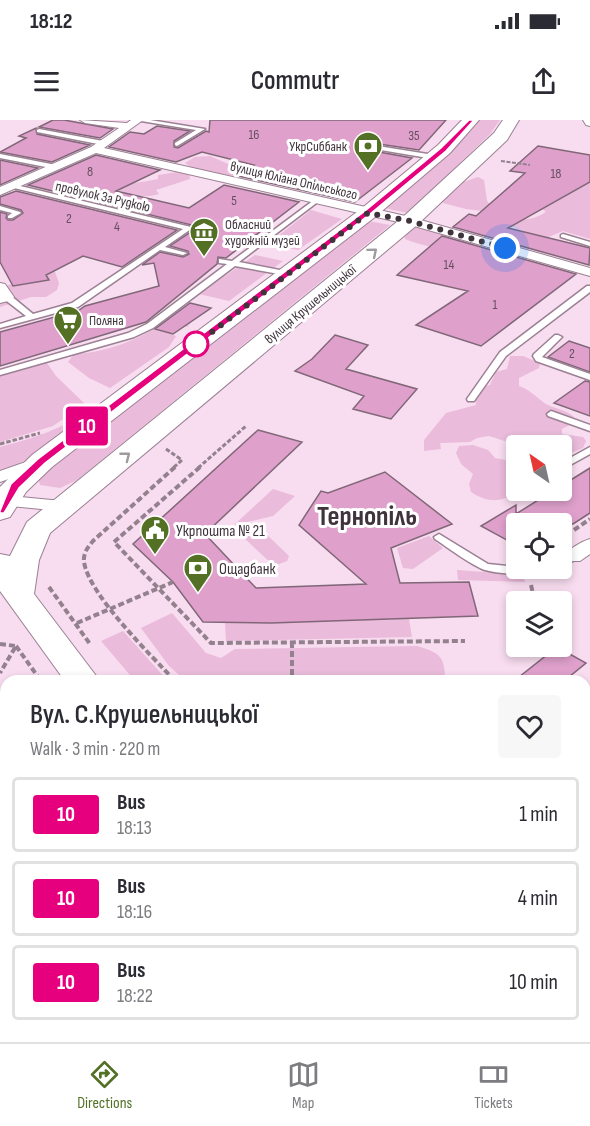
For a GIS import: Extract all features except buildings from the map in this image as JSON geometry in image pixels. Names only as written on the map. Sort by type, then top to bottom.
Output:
[{"type":"main road","points":[[1,506],[14,487],[42,461],[368,213],[434,157],[471,120]]},
{"type":"main road","name":"вулиця Крушельницької","points":[[20,583],[23,559],[30,540],[56,511],[410,221],[501,136],[511,120]]},
{"type":"main road","name":"вулиця Крушельницької","points":[[42,461],[32,473],[29,483],[43,492],[56,493],[73,490],[98,478]]},
{"type":"main road","points":[[0,563],[20,583],[79,675]]},
{"type":"street","points":[[85,120],[134,122]]},
{"type":"street","points":[[0,191],[99,146],[134,122]]},
{"type":"street","name":"вулиця Юліана Опільського","points":[[99,146],[316,201],[410,221],[590,272]]},
{"type":"street","points":[[0,477],[42,461]]},
{"type":"street","points":[[1,506],[56,511]]},
{"type":"street","points":[[572,558],[590,545]]},
{"type":"lane","points":[[134,122],[201,129],[177,144]]},
{"type":"lane","points":[[39,131],[99,146]]},
{"type":"lane","points":[[359,145],[434,157]]},
{"type":"lane","points":[[0,156],[56,167]]},
{"type":"lane","name":"провулок За Рудкою","points":[[12,186],[189,228],[159,248]]},
{"type":"lane","points":[[0,373],[131,335],[150,326],[316,201]]},
{"type":"lane","points":[[0,208],[18,213],[10,217]]},
{"type":"lane","points":[[563,237],[590,244]]},
{"type":"lane","points":[[0,326],[75,305],[159,248],[183,253]]},
{"type":"lane","points":[[222,261],[287,274]]},
{"type":"lane","points":[[471,399],[503,354],[590,288]]},
{"type":"lane","points":[[2,294],[31,317]]},
{"type":"lane","points":[[558,337],[542,349],[537,356],[538,359],[590,377]]},
{"type":"lane","points":[[551,414],[590,428]]},
{"type":"lane","points":[[572,461],[590,450]]},
{"type":"lane","points":[[440,537],[485,567],[506,569]]},
{"type":"path","points":[[499,160],[530,165]]},
{"type":"path","points":[[246,426],[114,542],[211,643],[465,641]]},
{"type":"path","points":[[160,445],[182,460],[85,550],[84,561],[88,575],[111,607],[170,675]]},
{"type":"path","points":[[20,583],[77,623],[173,582]]},
{"type":"path","points":[[292,642],[292,675]]},
{"type":"path","points":[[0,644],[16,646],[37,675]]},
{"type":"path","points":[[0,673],[16,646]]},
{"type":"shaded area","points":[[480,120],[500,120],[490,134],[408,213],[384,208],[471,131]]},
{"type":"shaded area","points":[[210,156],[244,171],[251,178],[196,171],[185,163],[195,157]]},
{"type":"shaded area","points":[[177,172],[189,174],[190,179],[156,190],[159,194],[152,196],[132,195],[107,187],[158,179],[158,175]]},
{"type":"shaded area","points":[[478,177],[484,180],[487,201],[494,209],[491,212],[443,203],[442,200],[455,185]]},
{"type":"shaded area","points":[[590,180],[590,239],[563,231],[544,239],[532,236],[506,222],[541,215],[546,212],[538,205]]},
{"type":"shaded area","points":[[311,210],[342,219],[298,250],[268,244]]},
{"type":"shaded area","points":[[368,221],[390,225],[77,480],[60,488],[40,485],[38,478]]},
{"type":"shaded area","points":[[412,227],[432,228],[476,243],[462,249],[421,244],[405,239],[405,231]]},
{"type":"shaded area","points":[[255,255],[283,261],[229,301],[199,294]]},
{"type":"shaded area","points":[[54,269],[59,283],[57,290],[46,297],[31,297],[0,307],[0,287]]},
{"type":"shaded area","points":[[172,318],[191,322],[187,327],[174,323],[162,331],[176,336],[169,347],[110,388],[89,378],[68,362],[74,354],[88,353],[126,343]]},
{"type":"shaded area","points":[[510,356],[523,356],[540,363],[539,368],[519,378],[519,386],[547,405],[565,411],[574,417],[577,421],[562,429],[562,434],[569,435],[506,435],[506,441],[489,436],[470,442],[440,443],[441,449],[424,451],[424,440],[446,413],[476,405],[475,388],[490,385],[496,372],[507,369]]},
{"type":"shaded area","points":[[45,360],[56,376],[85,404],[53,426],[0,442],[0,374]]},
{"type":"shaded area","points":[[90,408],[93,409],[28,459],[0,473],[0,447],[58,428]]},
{"type":"shaded area","points":[[572,435],[583,437],[586,441],[583,448],[572,452]]},
{"type":"shaded area","points":[[473,445],[488,450],[495,458],[506,460],[506,497],[490,500],[471,492],[469,484],[473,474],[461,464],[456,453],[459,446]]},
{"type":"shaded area","points":[[273,489],[295,496],[273,516],[234,525]]},
{"type":"shaded area","points":[[255,531],[264,532],[289,556],[287,561],[274,566],[242,536]]},
{"type":"shaded area","points":[[429,536],[443,548],[413,569],[403,568],[397,548]]},
{"type":"shaded area","points":[[457,570],[506,574],[506,579],[524,579],[525,582],[458,580]]},
{"type":"shaded area","points":[[172,613],[206,653],[221,658],[235,649],[417,646],[432,651],[440,657],[445,675],[179,675],[169,666],[141,628]]},
{"type":"shaded area","points":[[409,619],[412,637],[226,641],[225,623]]},
{"type":"shaded area","points":[[123,631],[163,675],[130,675],[101,641]]},
{"type":"bus line","name":"10","points":[[0,511],[14,487],[58,447],[368,213],[444,149],[471,120]]},
{"type":"place","name":"УкрСиббанк","points":[[368,172]]},
{"type":"place","name":"Обласний художній музей","points":[[204,258]]},
{"type":"place","name":"Поляна","points":[[68,346]]},
{"type":"place","name":"Укрпошта № 21","points":[[155,556]]},
{"type":"place","name":"Ощадбанк","points":[[198,594]]},
{"type":"district","name":"Тернопіль","points":[[367,515]]},
{"type":"route","points":[[196,344],[187,351],[368,213],[410,221],[505,248]]}]
